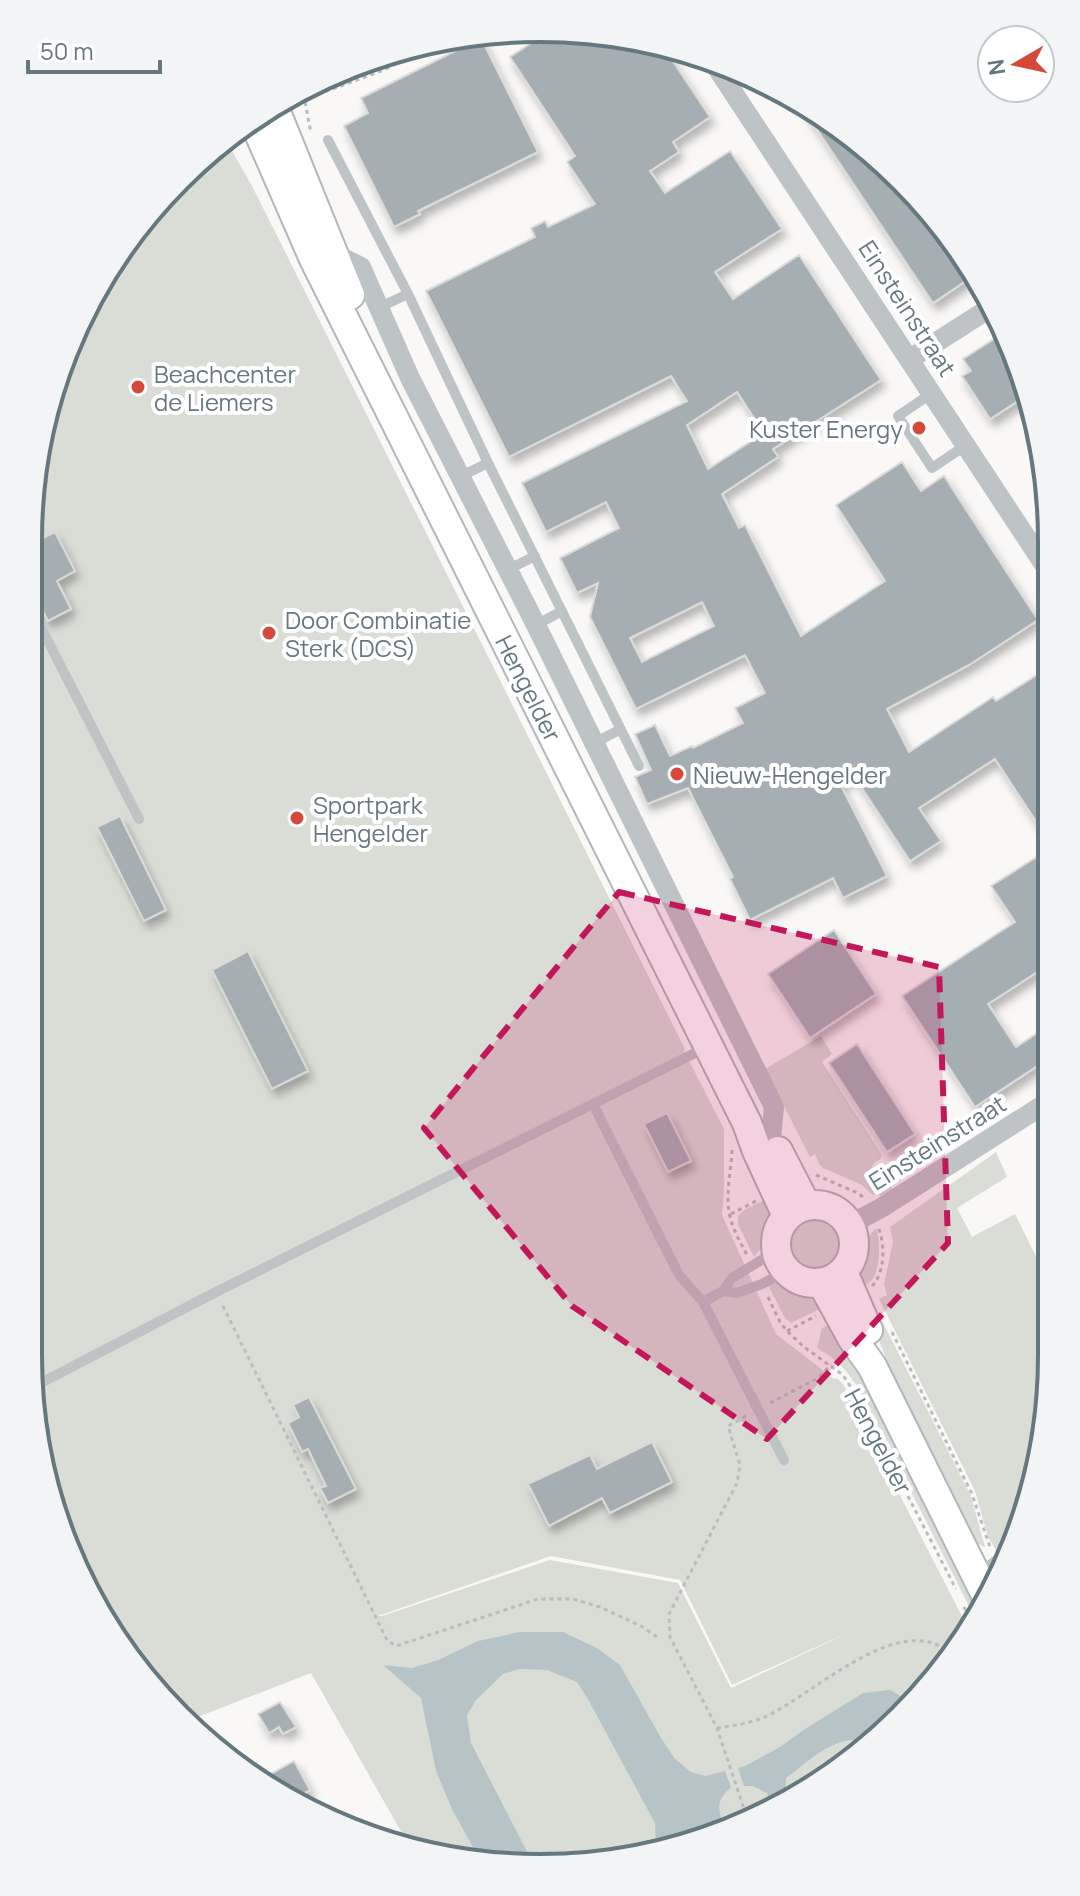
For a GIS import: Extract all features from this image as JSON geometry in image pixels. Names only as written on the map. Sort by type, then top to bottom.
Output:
[{"type":"main road","name":"Hengelder","points":[[278,117],[396,401],[755,1117],[771,1139],[790,1198]]},
{"type":"main road","name":"Hengelder","points":[[258,130],[314,259],[740,1108],[757,1151],[790,1198]]},
{"type":"main road","points":[[790,1198],[826,1206],[843,1216],[861,1219],[853,1234],[851,1289],[798,1280],[769,1268],[777,1232],[790,1198]]},
{"type":"main road","name":"Hengelder","points":[[851,1289],[852,1338],[872,1366],[984,1582]]},
{"type":"street","name":"Einsteinstraat","points":[[723,77],[1038,555]]},
{"type":"street","name":"Hengelder","points":[[333,253],[361,267],[410,378],[774,1107],[771,1139]]},
{"type":"street","points":[[910,359],[983,312]]},
{"type":"street","name":"Einsteinstraat","points":[[861,1219],[1038,1108]]},
{"type":"lane","points":[[328,140],[408,294],[488,463],[639,766]]},
{"type":"lane","points":[[380,307],[408,294]]},
{"type":"lane","points":[[932,393],[898,416],[932,468],[966,445]]},
{"type":"lane","points":[[459,477],[488,463]]},
{"type":"lane","points":[[507,570],[535,556]]},
{"type":"lane","points":[[536,625],[562,611]]},
{"type":"lane","points":[[42,629],[139,819]]},
{"type":"lane","points":[[594,743],[621,729]]},
{"type":"lane","points":[[43,1382],[693,1054]]},
{"type":"lane","points":[[593,1104],[679,1275],[703,1302],[784,1460]]},
{"type":"lane","points":[[703,1302],[723,1291],[732,1278],[769,1268]]},
{"type":"lane","points":[[723,1291],[737,1293],[769,1268]]},
{"type":"path","points":[[334,86],[399,63]]},
{"type":"path","name":"Hengelder","points":[[732,1140],[729,1214],[732,1224],[769,1268],[780,1322],[804,1347],[843,1375],[984,1582]]},
{"type":"path","points":[[729,1214],[790,1198],[813,1173],[860,1194],[861,1219],[884,1242],[881,1264],[851,1289],[787,1331]]},
{"type":"path","points":[[216,1292],[387,1640],[396,1646],[538,1599],[573,1599],[600,1607],[657,1637]]},
{"type":"path","name":"Hengelder","points":[[891,1330],[972,1494],[989,1544],[984,1581]]},
{"type":"path","points":[[744,1810],[717,1728],[670,1637],[669,1614],[740,1474],[728,1426],[818,1378],[831,1365]]},
{"type":"path","points":[[717,1728],[761,1718],[887,1646],[899,1642],[930,1642],[944,1647]]},
{"type":"highlighted area","points":[[619,892],[939,967],[948,1243],[767,1439],[572,1306],[424,1128]]},
{"type":"shaded area","name":"Sportpark Hengelder","points":[[231,150],[251,184],[724,1129],[722,1215],[776,1334],[843,1384],[963,1618],[935,1659],[892,1708],[843,1751],[789,1787],[700,1828],[637,1844],[573,1853],[475,1850],[403,1835],[311,1673],[198,1717],[188,1708],[126,1633],[93,1576],[68,1516],[59,1485],[43,1389],[42,540],[46,475],[68,380],[109,291],[126,263],[166,212]],"holes":[[[551,1556],[680,1580],[732,1685],[852,1631],[731,1688],[678,1583],[550,1560],[378,1616]]]},
{"type":"shaded area","points":[[821,1036],[832,1054],[822,1062],[882,1155],[867,1174],[876,1188],[889,1180],[892,1189],[880,1197],[878,1193],[873,1195],[862,1185],[823,1168],[815,1154],[810,1157],[765,1069]]},
{"type":"shaded area","points":[[996,1152],[1007,1177],[957,1208],[972,1237],[1015,1214],[1038,1261],[1034,1421],[1021,1485],[998,1553],[988,1537],[975,1491],[879,1299],[887,1295],[884,1284],[893,1242],[890,1227]]},
{"type":"shaded area","points":[[773,1196],[773,1218],[765,1243],[754,1257],[738,1224],[738,1216]]},
{"type":"shaded area","points":[[805,1219],[825,1219],[839,1233],[839,1253],[825,1267],[805,1267],[791,1253],[791,1233]]},
{"type":"shaded area","points":[[876,1228],[879,1249],[876,1272],[869,1283],[857,1290],[859,1257]]},
{"type":"shaded area","points":[[777,1283],[814,1293],[828,1305],[791,1323],[785,1318],[768,1285]]},
{"type":"shaded area","points":[[873,1303],[971,1496],[985,1547],[978,1544],[891,1370],[865,1307]]},
{"type":"shaded area","points":[[837,1321],[949,1530],[975,1598],[970,1607],[861,1393],[842,1367],[817,1348],[822,1328]]},
{"type":"shaded area","points":[[520,1632],[563,1632],[597,1648],[620,1665],[675,1759],[691,1772],[705,1776],[725,1771],[731,1787],[721,1799],[721,1820],[656,1840],[655,1823],[577,1682],[547,1670],[519,1669],[503,1674],[476,1700],[467,1715],[471,1743],[528,1854],[474,1850],[436,1771],[421,1698],[383,1665],[412,1668],[438,1660],[478,1641]]},
{"type":"shaded area","points":[[890,1690],[902,1697],[856,1740],[825,1749],[786,1778],[785,1789],[768,1798],[767,1793],[753,1786],[744,1786],[738,1768],[780,1747],[863,1693]]},
{"type":"building","points":[[533,42],[540,42],[605,46],[672,60],[710,117],[673,142],[679,152],[650,171],[665,193],[730,151],[782,229],[715,272],[733,299],[799,255],[881,380],[773,449],[778,457],[722,494],[739,528],[745,525],[801,636],[885,581],[836,505],[902,462],[921,491],[944,476],[1038,620],[969,665],[887,709],[909,752],[993,697],[996,701],[1038,674],[1038,824],[995,759],[919,808],[941,841],[910,861],[854,776],[840,784],[887,876],[843,898],[833,878],[750,920],[730,879],[733,877],[688,788],[647,804],[635,777],[651,770],[635,734],[655,725],[670,756],[743,723],[735,708],[765,693],[745,655],[636,709],[590,617],[598,583],[577,593],[560,558],[619,528],[606,502],[546,532],[522,483],[687,401],[671,376],[509,457],[426,291],[535,237],[531,228],[545,221],[548,227],[595,204],[567,162],[575,156],[510,57]],"holes":[[[737,392],[764,433],[708,469],[687,425]],[[702,602],[714,626],[642,662],[630,638]]]},
{"type":"building","points":[[485,45],[538,152],[418,211],[420,214],[394,227],[344,126],[368,113],[361,98],[459,49]]},
{"type":"building","points":[[813,124],[892,188],[954,263],[965,281],[933,303]]},
{"type":"building","points":[[995,338],[1018,401],[990,419],[962,376],[971,371],[963,359]]},
{"type":"building","points":[[55,532],[75,571],[57,581],[71,609],[48,621],[42,609],[42,538]]},
{"type":"building","points":[[120,816],[166,910],[144,921],[97,827]]},
{"type":"building","points":[[1038,856],[1038,971],[988,1004],[1016,1047],[1038,1033],[1038,1066],[975,1107],[902,996],[1015,922],[991,886]]},
{"type":"building","points":[[834,930],[876,994],[810,1038],[768,974]]},
{"type":"building","points":[[248,951],[308,1071],[272,1089],[212,970]]},
{"type":"building","points":[[857,1044],[915,1134],[887,1152],[829,1063]]},
{"type":"building","points":[[667,1113],[691,1161],[668,1172],[644,1124]]},
{"type":"building","points":[[309,1397],[356,1489],[328,1503],[320,1488],[326,1486],[308,1449],[302,1452],[288,1423],[299,1417],[293,1405]]},
{"type":"building","points":[[652,1442],[672,1482],[610,1513],[602,1498],[549,1526],[528,1484],[590,1455],[597,1469]]},
{"type":"building","points":[[280,1702],[296,1727],[283,1734],[279,1727],[269,1733],[258,1714]]},
{"type":"building","points":[[294,1761],[310,1790],[303,1794],[271,1774]]},
{"type":"place","name":"Beachcenter de Liemers","points":[[138,387]]},
{"type":"place","name":"Kuster Energy","points":[[919,428]]},
{"type":"place","name":"Door Combinatie Sterk (DCS)","points":[[269,633]]},
{"type":"place","name":"Nieuw-Hengelder","points":[[677,774]]},
{"type":"place","name":"Sportpark Hengelder","points":[[297,818]]}]
